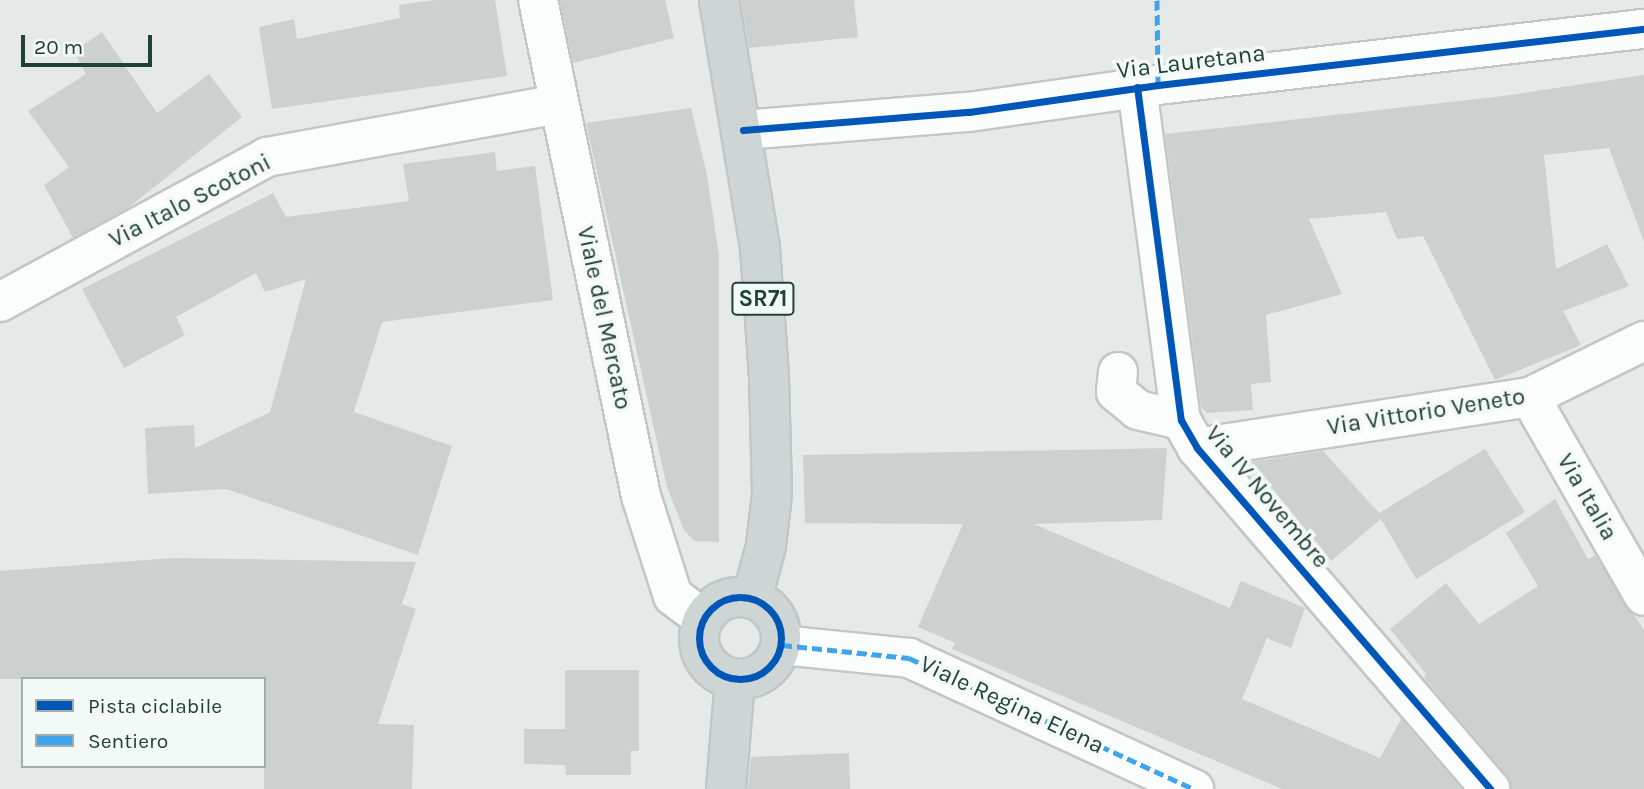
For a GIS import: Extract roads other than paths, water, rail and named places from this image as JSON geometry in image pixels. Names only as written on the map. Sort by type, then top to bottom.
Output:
[{"type":"main road","name":"SR71","points":[[719,0],[743,130],[760,248],[772,494],[766,546],[752,598]]},
{"type":"main road","points":[[752,598],[775,616],[782,645],[766,671],[751,679],[735,680],[716,673],[703,657],[698,638],[703,619],[723,600],[752,598]]},
{"type":"main road","points":[[726,789],[735,680]]},
{"type":"street","name":"Viale del Mercato","points":[[538,0],[641,496],[673,596],[703,619]]},
{"type":"street","name":"Via Lauretana","points":[[743,130],[969,112],[1138,87],[1644,29]]},
{"type":"street","name":"Via IV Novembre","points":[[1138,87],[1189,434]]},
{"type":"street","name":"Via Italo Scotoni","points":[[0,302],[267,157],[559,104]]},
{"type":"street","name":"Via Vittorio Veneto","points":[[1189,434],[1531,397],[1644,341]]},
{"type":"street","name":"Via IV Novembre","points":[[1118,372],[1116,392],[1138,410],[1189,434],[1490,789]]},
{"type":"street","name":"Via Italia","points":[[1531,397],[1644,596]]},
{"type":"street","name":"Viale Regina Elena","points":[[782,645],[909,658],[1194,789]]}]
